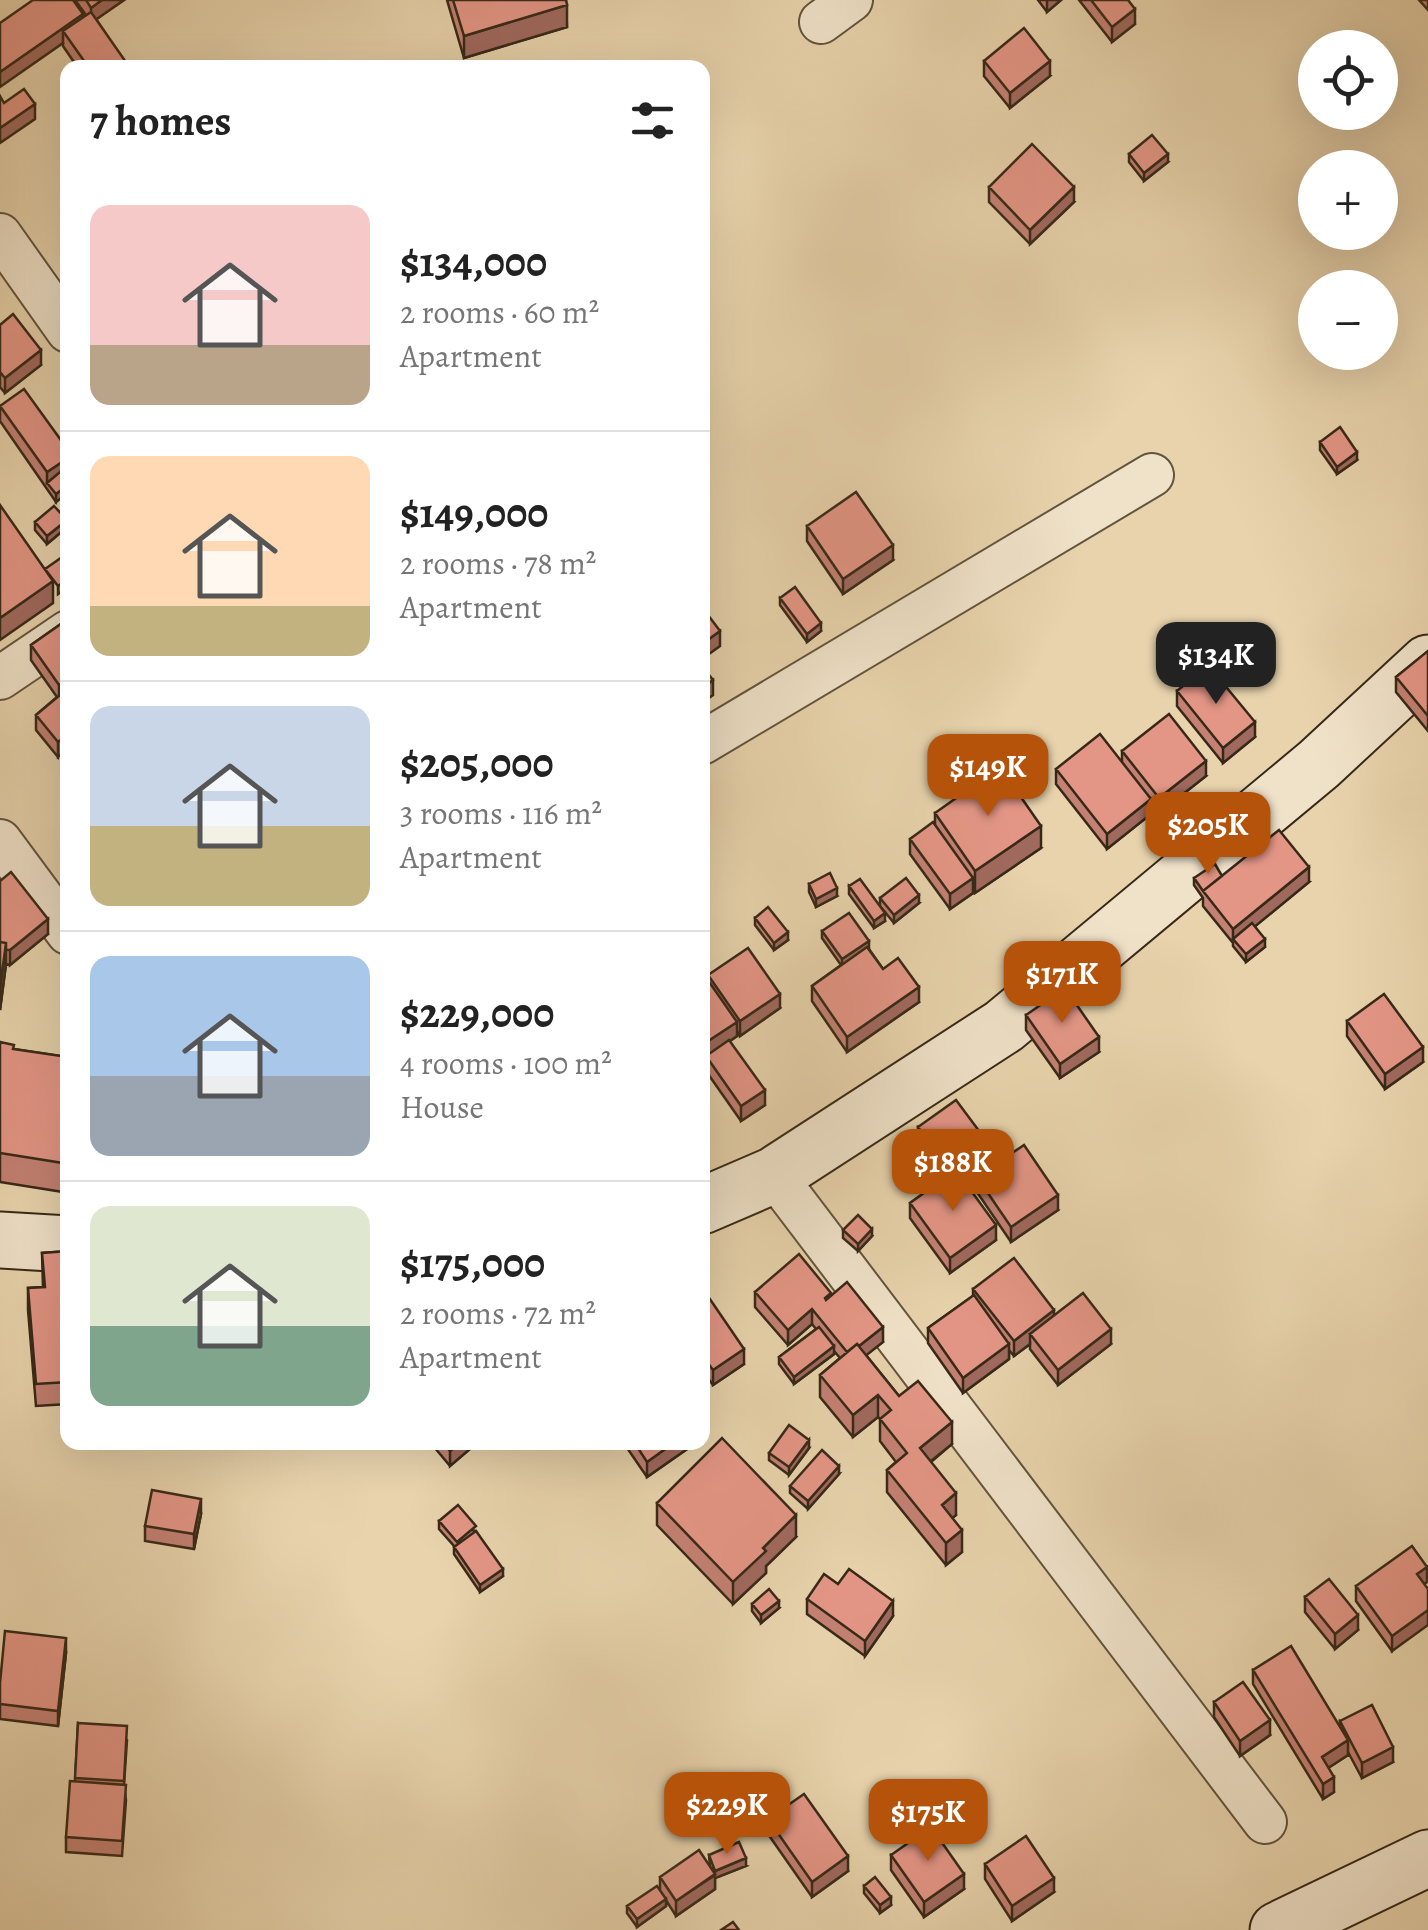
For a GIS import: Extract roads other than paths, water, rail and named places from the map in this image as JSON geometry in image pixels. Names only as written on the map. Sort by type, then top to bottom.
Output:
[{"type":"street","points":[[0,235],[60,321]]},
{"type":"street","points":[[710,738],[1152,475]]},
{"type":"street","points":[[0,678],[60,637]]},
{"type":"street","points":[[710,1203],[774,1175],[1004,1026],[1319,764],[1428,662]]},
{"type":"street","points":[[0,841],[60,923]]},
{"type":"street","points":[[774,1175],[1265,1822]]},
{"type":"street","points":[[0,1240],[60,1244]]},
{"type":"street","points":[[1278,1930],[1428,1858]]}]
